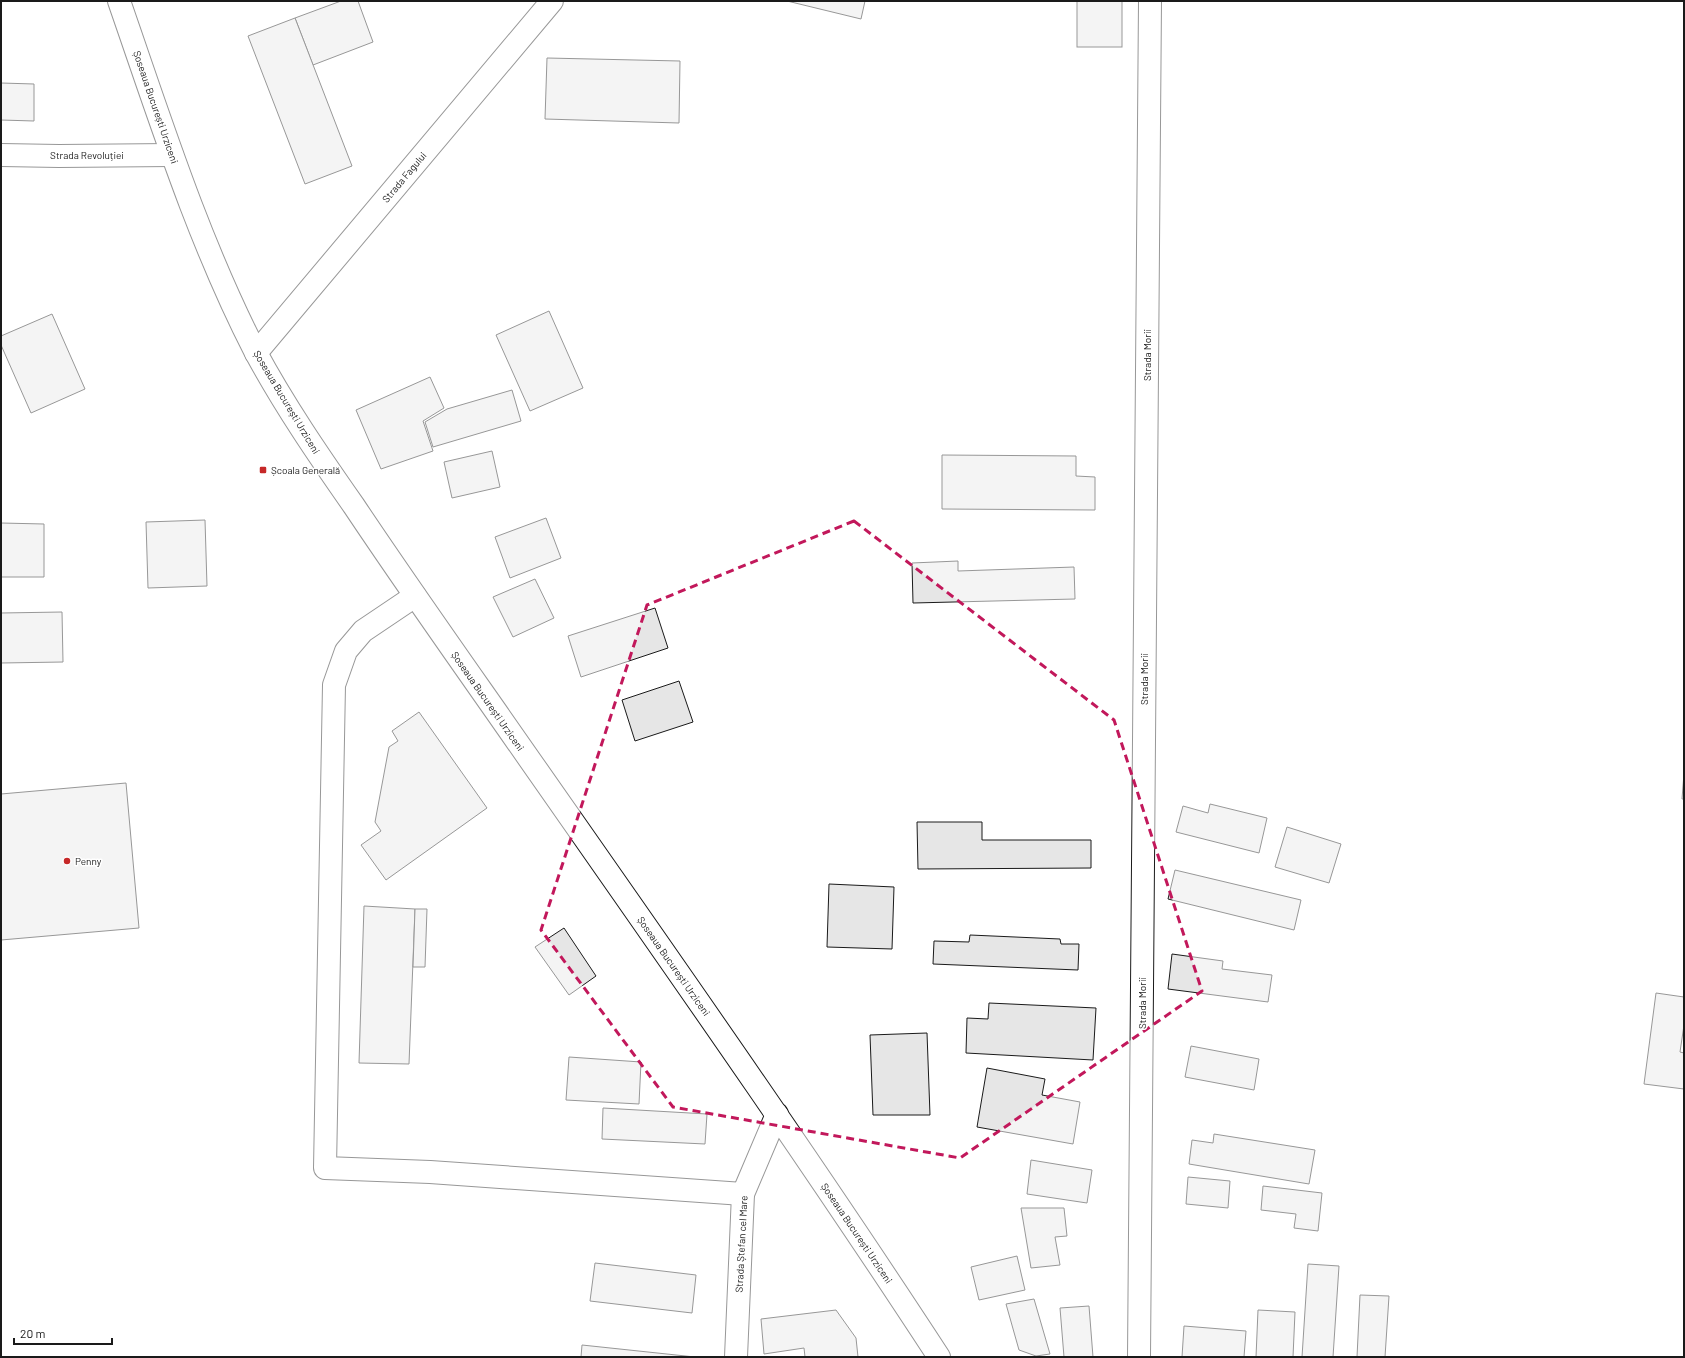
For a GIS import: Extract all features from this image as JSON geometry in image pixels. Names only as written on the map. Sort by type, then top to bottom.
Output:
[{"type":"main road","name":"Șoseaua București Urziceni","points":[[119,1],[172,155],[208,249],[256,353],[287,406],[415,596],[777,1114],[938,1357]]},
{"type":"main road","name":"Strada Fagului","points":[[256,353],[552,1]]},
{"type":"main road","name":"Strada Morii","points":[[1138,1357],[1150,1]]},
{"type":"main road","name":"Strada Revoluției","points":[[1,154],[59,156],[172,155]]},
{"type":"main road","points":[[415,596],[363,631],[346,652],[334,685],[325,1168],[430,1172],[743,1194]]},
{"type":"main road","name":"Strada Ștefan cel Mare","points":[[736,1357],[743,1194],[777,1114]]},
{"type":"highlighted area","points":[[854,521],[1114,720],[1202,991],[960,1158],[673,1107],[541,930],[647,605]]},
{"type":"building","points":[[341,1],[358,1],[373,42],[313,65],[295,18]]},
{"type":"building","points":[[787,1],[865,1],[861,19]]},
{"type":"building","points":[[1077,1],[1122,1],[1122,47],[1077,47]]},
{"type":"building","points":[[295,18],[352,166],[305,184],[248,36]]},
{"type":"building","points":[[547,58],[680,61],[679,123],[545,119]]},
{"type":"building","points":[[1,83],[34,84],[34,121],[1,120]]},
{"type":"building","points":[[549,311],[583,388],[530,411],[496,335]]},
{"type":"building","points":[[52,314],[85,389],[31,413],[1,345],[1,336]]},
{"type":"building","points":[[430,377],[444,408],[423,421],[433,451],[381,469],[356,410]]},
{"type":"building","points":[[512,390],[521,421],[433,447],[425,422],[447,409]]},
{"type":"building","points":[[492,451],[500,487],[452,498],[444,462]]},
{"type":"building","points":[[942,455],[1076,456],[1076,476],[1095,477],[1095,510],[942,509]]},
{"type":"building","points":[[546,518],[561,558],[510,578],[495,537]]},
{"type":"building","points":[[205,520],[207,586],[148,588],[146,522]]},
{"type":"building","points":[[1,523],[44,524],[44,577],[1,577]]},
{"type":"building","points":[[958,561],[958,571],[1074,567],[1075,599],[913,603],[912,563]]},
{"type":"building","points":[[535,579],[554,618],[513,637],[493,597]]},
{"type":"building","points":[[655,608],[668,648],[581,677],[568,636]]},
{"type":"building","points":[[62,612],[63,662],[1,663],[1,613]]},
{"type":"building","points":[[679,681],[693,722],[635,741],[622,700]]},
{"type":"building","points":[[419,712],[487,808],[386,880],[361,845],[381,831],[375,822],[389,747],[398,741],[392,731]]},
{"type":"building","points":[[1684,773],[1684,799],[1682,799]]},
{"type":"building","name":"Penny","points":[[126,783],[139,928],[1,940],[1,794]]},
{"type":"building","points":[[1210,804],[1267,818],[1259,853],[1176,832],[1183,806],[1208,813]]},
{"type":"building","points":[[917,822],[982,822],[982,840],[1091,840],[1091,868],[918,869]]},
{"type":"building","points":[[1287,827],[1341,844],[1329,883],[1275,867]]},
{"type":"building","points":[[1175,870],[1301,900],[1294,930],[1168,899]]},
{"type":"building","points":[[829,884],[894,887],[892,949],[827,947]]},
{"type":"building","points":[[364,906],[415,909],[409,1064],[359,1063]]},
{"type":"building","points":[[415,909],[427,909],[425,967],[413,967]]},
{"type":"building","points":[[564,928],[596,976],[569,995],[535,947]]},
{"type":"building","points":[[970,935],[1060,939],[1061,944],[1079,944],[1078,970],[933,964],[934,941],[969,942]]},
{"type":"building","points":[[1172,954],[1223,961],[1222,969],[1272,975],[1268,1002],[1168,989]]},
{"type":"building","points":[[1656,993],[1684,997],[1684,1025],[1680,1052],[1684,1053],[1684,1089],[1644,1084]]},
{"type":"building","points":[[989,1003],[1096,1008],[1093,1060],[966,1053],[967,1018],[988,1019]]},
{"type":"building","points":[[927,1033],[930,1115],[873,1115],[870,1035]]},
{"type":"building","points":[[1191,1046],[1259,1059],[1254,1090],[1185,1077]]},
{"type":"building","points":[[569,1057],[641,1062],[639,1104],[566,1100]]},
{"type":"building","points":[[987,1068],[1045,1079],[1042,1095],[1080,1102],[1073,1144],[977,1127]]},
{"type":"building","points":[[603,1108],[707,1114],[705,1144],[602,1139]]},
{"type":"building","points":[[1214,1134],[1315,1150],[1309,1184],[1189,1164],[1192,1140],[1213,1143]]},
{"type":"building","points":[[1031,1160],[1092,1170],[1087,1203],[1027,1194]]},
{"type":"building","points":[[1188,1177],[1230,1181],[1228,1208],[1186,1204]]},
{"type":"building","points":[[1263,1186],[1322,1193],[1318,1231],[1294,1228],[1296,1214],[1261,1210]]},
{"type":"building","points":[[1021,1208],[1064,1208],[1067,1236],[1055,1237],[1060,1265],[1031,1268]]},
{"type":"building","points":[[1017,1256],[1025,1290],[979,1300],[971,1267]]},
{"type":"building","points":[[595,1263],[696,1275],[692,1313],[590,1301]]},
{"type":"building","points":[[1308,1264],[1339,1266],[1333,1357],[1302,1357]]},
{"type":"building","points":[[1360,1295],[1389,1296],[1385,1357],[1357,1357]]},
{"type":"building","points":[[1034,1299],[1050,1354],[1036,1356],[1019,1350],[1006,1304]]},
{"type":"building","points":[[1089,1306],[1093,1357],[1064,1357],[1060,1308]]},
{"type":"building","points":[[836,1310],[856,1338],[858,1357],[805,1357],[804,1348],[764,1354],[761,1319]]},
{"type":"building","points":[[1258,1310],[1295,1312],[1293,1357],[1256,1357]]},
{"type":"building","points":[[1184,1326],[1246,1331],[1244,1357],[1182,1357]]},
{"type":"building","points":[[582,1345],[695,1357],[581,1357]]},
{"type":"place","name":"Școala Generală","points":[[263,470]]},
{"type":"place","name":"Penny","points":[[67,861]]}]
